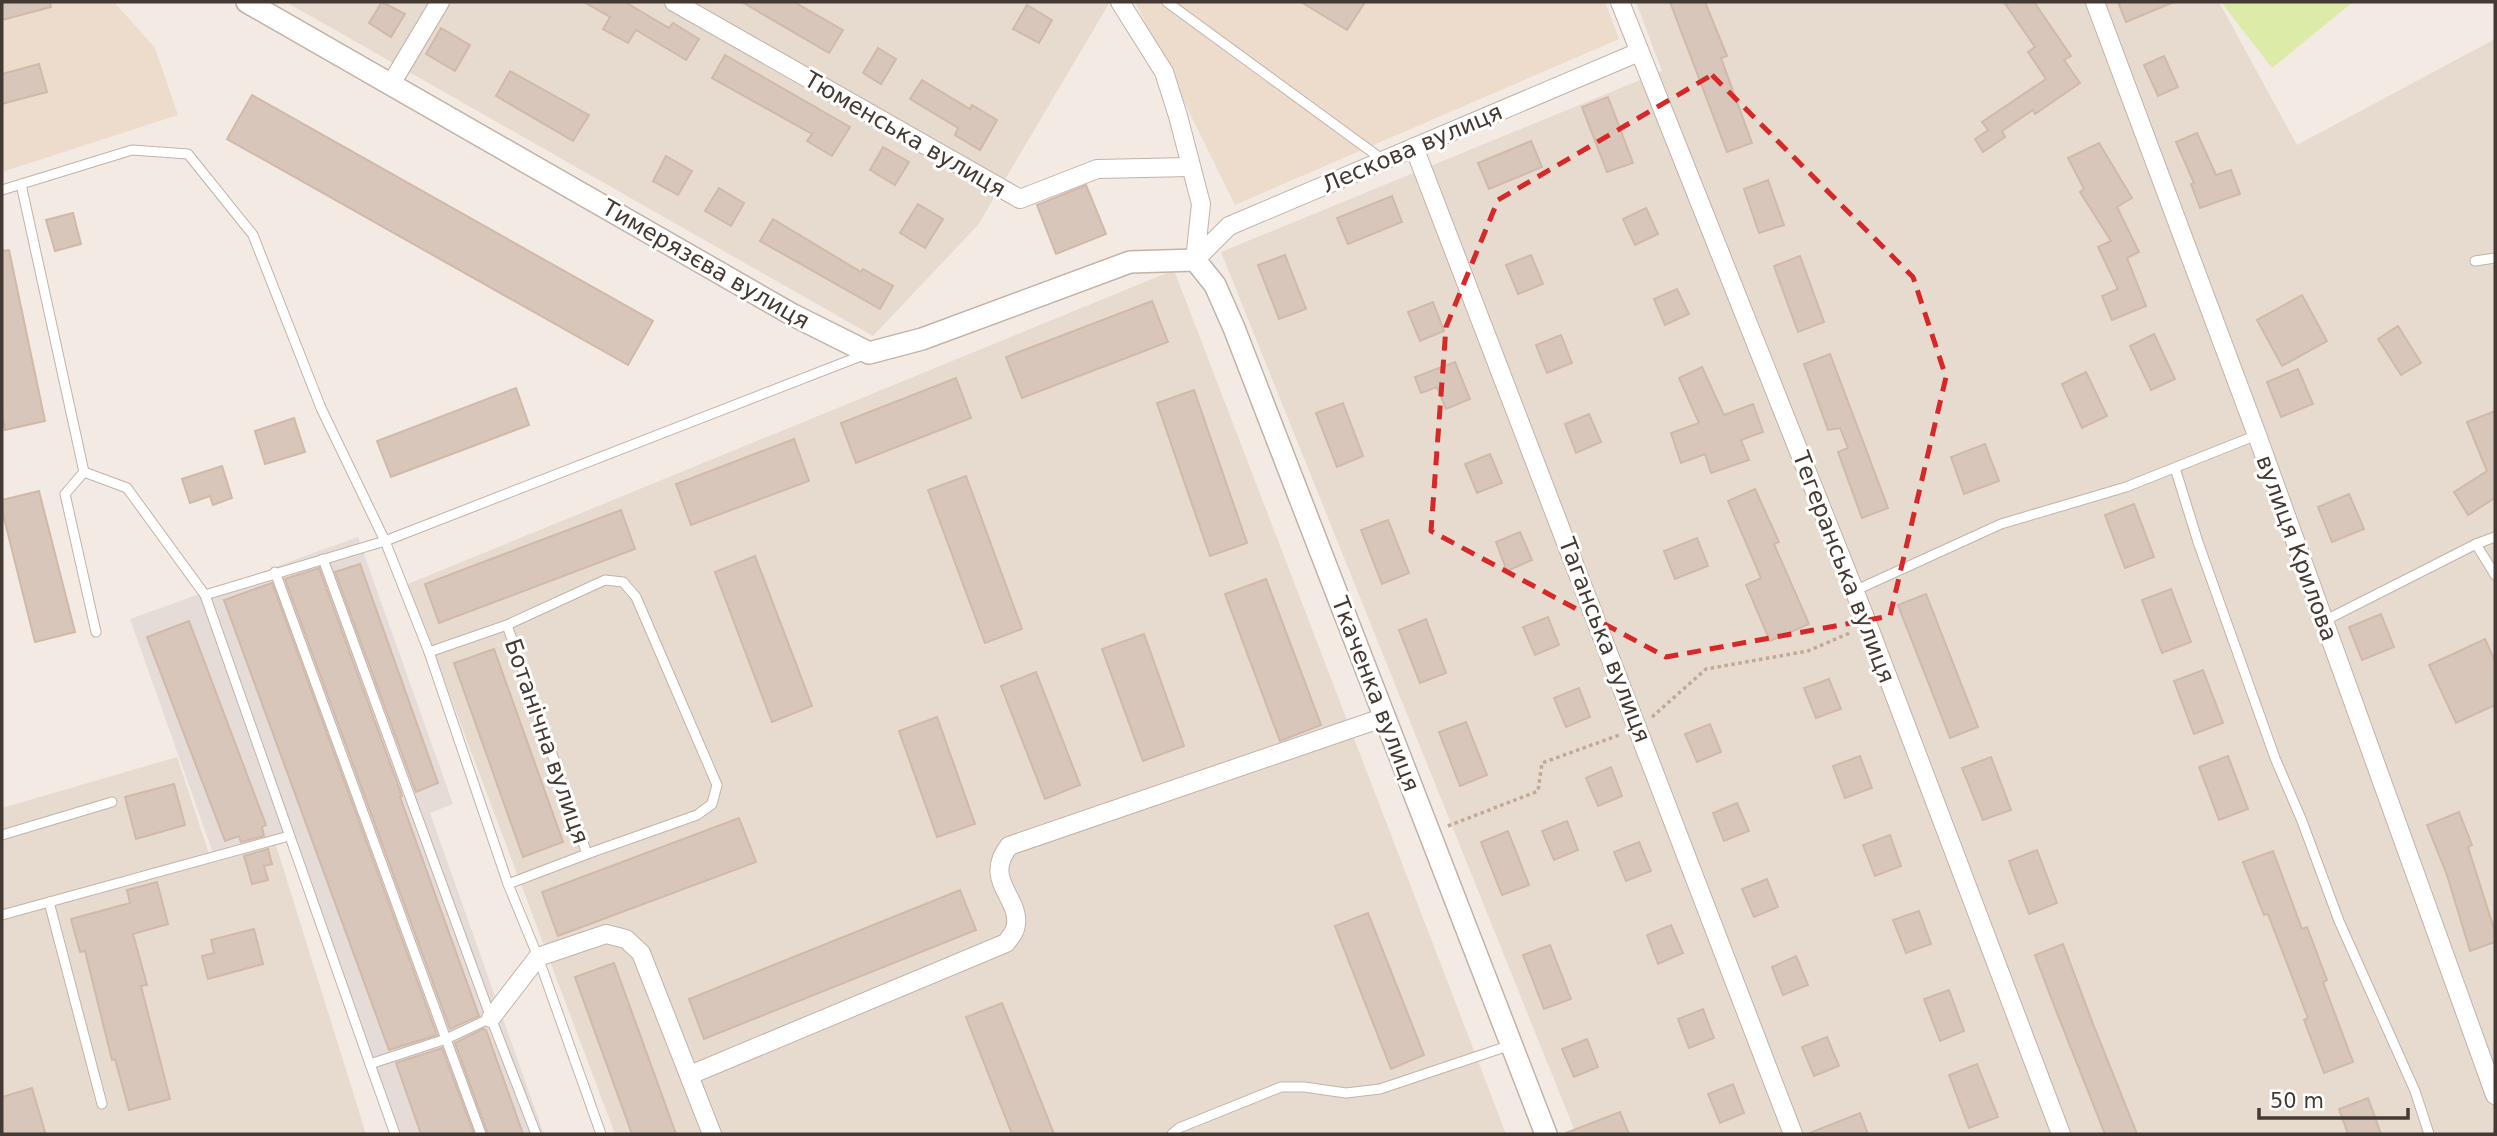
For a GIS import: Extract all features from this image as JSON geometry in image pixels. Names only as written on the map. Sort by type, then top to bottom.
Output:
[{"type":"street","name":"Тимерязєва вулиця","points":[[247,2],[781,308],[869,353]]},
{"type":"street","points":[[391,84],[440,2]]},
{"type":"street","name":"Тюменська вулиця","points":[[674,2],[1020,199],[1097,169],[1190,167]]},
{"type":"street","points":[[869,353],[922,339],[1130,262],[1195,260],[1201,204],[1178,116],[1164,72],[1119,2]]},
{"type":"street","name":"Тегеранська вулиця","points":[[1620,2],[1868,625],[2061,1134]]},
{"type":"street","name":"вулиця Крилова","points":[[2095,2],[2257,435],[2495,1096]]},
{"type":"street","name":"Лескова вулиця","points":[[1195,260],[1229,226],[1639,52]]},
{"type":"street","name":"Таганська вулиця","points":[[1414,147],[1793,1134]]},
{"type":"street","name":"Ткаченка вулиця","points":[[1195,260],[1215,285],[1234,328],[1546,1134]]},
{"type":"street","points":[[690,1075],[1006,943],[1016,929],[1014,913],[998,873],[999,859],[1009,846],[1385,717]]},
{"type":"street","points":[[491,1018],[538,957],[606,934],[626,939],[640,953],[712,1134]]},
{"type":"lane","points":[[1167,2],[1384,161]]},
{"type":"lane","points":[[2,190],[132,150],[188,154],[253,235],[321,408],[385,541],[429,652],[508,884],[538,957],[601,1134]]},
{"type":"lane","points":[[21,184],[84,472]]},
{"type":"lane","points":[[2475,261],[2495,258]]},
{"type":"lane","points":[[205,594],[385,541],[869,353]]},
{"type":"lane","points":[[1854,591],[2001,524],[2126,487],[2257,435]]},
{"type":"lane","points":[[2175,468],[2275,758],[2302,821],[2339,921],[2415,1091],[2429,1134]]},
{"type":"lane","points":[[84,472],[127,488],[205,594],[395,1134]]},
{"type":"lane","points":[[84,472],[65,494],[96,632]]},
{"type":"lane","points":[[2324,621],[2495,537]]},
{"type":"lane","points":[[2476,544],[2495,575]]},
{"type":"lane","points":[[323,559],[536,1134]]},
{"type":"lane","points":[[275,572],[481,1134]]},
{"type":"lane","points":[[507,625],[605,580],[624,582],[636,597],[717,785],[712,804],[697,815],[587,854]]},
{"type":"lane","name":"Ботанічна вулиця","points":[[429,652],[507,625],[587,854],[508,884]]},
{"type":"lane","points":[[2,835],[112,802]]},
{"type":"lane","points":[[2,915],[289,836]]},
{"type":"lane","points":[[49,902],[102,1104]]},
{"type":"lane","points":[[370,1064],[446,1039],[491,1018]]},
{"type":"lane","points":[[1172,1134],[1179,1128],[1281,1087],[1304,1087],[1346,1093],[1380,1089],[1511,1045]]},
{"type":"path","points":[[1430,833],[1538,791],[1542,763],[1639,729],[1706,669],[1808,651],[1868,625]]},
{"type":"highlighted area","points":[[1712,75],[1913,277],[1946,377],[1890,616],[1666,657],[1431,531],[1446,327],[1498,200]]},
{"type":"shaded area","points":[[2,2],[114,2],[155,48],[178,115],[2,172]]},
{"type":"shaded area","points":[[286,2],[1110,2],[978,225],[873,336]]},
{"type":"shaded area","points":[[1135,2],[1605,2],[1619,39],[1235,205]]},
{"type":"shaded area","points":[[1636,2],[2219,2],[2297,145],[2495,39],[2495,1134],[1576,1134],[1221,252],[1662,71]]},
{"type":"shaded area","points":[[1174,270],[1506,1134],[615,1134],[408,584]]},
{"type":"shaded area","points":[[358,537],[453,804],[430,813],[544,1134],[400,1134],[293,829],[213,853],[130,619]]},
{"type":"shaded area","points":[[177,757],[212,863],[276,845],[366,1134],[2,1134],[2,808]]},
{"type":"green space","points":[[2221,2],[2353,2],[2272,68]]},
{"type":"building","points":[[2,2],[50,2],[51,7],[2,20]]},
{"type":"building","points":[[382,2],[405,14],[391,37],[369,23]]},
{"type":"building","points":[[584,2],[625,2],[669,28],[673,23],[699,39],[686,60],[636,30],[628,43],[603,29],[610,17]]},
{"type":"building","points":[[742,2],[794,2],[843,30],[829,53]]},
{"type":"building","points":[[1301,2],[1365,2],[1347,30]]},
{"type":"building","points":[[1670,2],[1705,2],[1727,56],[1721,58],[1752,143],[1727,152]]},
{"type":"building","points":[[2004,2],[2034,2],[2071,56],[2064,60],[2080,83],[2035,114],[2033,110],[2002,131],[2005,137],[1983,152],[1975,139],[1988,130],[1982,122],[2046,79],[2028,52],[2035,47]]},
{"type":"building","points":[[2118,2],[2174,2],[2126,22]]},
{"type":"building","points":[[1027,5],[1052,20],[1039,43],[1013,29]]},
{"type":"building","points":[[441,28],[470,45],[455,71],[426,54]]},
{"type":"building","points":[[878,48],[896,59],[881,84],[863,73]]},
{"type":"building","points":[[725,55],[850,127],[832,156],[807,141],[812,134],[712,78]]},
{"type":"building","points":[[2164,56],[2178,87],[2158,96],[2144,65]]},
{"type":"building","points":[[39,64],[47,92],[2,104],[2,74]]},
{"type":"building","points":[[510,71],[589,115],[573,141],[496,96]]},
{"type":"building","points":[[922,80],[970,109],[972,105],[997,120],[980,150],[955,135],[958,128],[910,99]]},
{"type":"building","points":[[252,95],[653,321],[628,365],[227,139]]},
{"type":"building","points":[[1608,97],[1633,163],[1607,172],[1582,107]]},
{"type":"building","points":[[2197,133],[2216,175],[2231,170],[2240,194],[2200,208],[2191,184],[2194,183],[2176,142]]},
{"type":"building","points":[[1531,141],[1542,167],[1489,189],[1478,163]]},
{"type":"building","points":[[2099,143],[2132,198],[2117,207],[2139,252],[2127,258],[2146,306],[2112,320],[2102,296],[2118,289],[2098,247],[2111,241],[2080,192],[2084,189],[2068,158]]},
{"type":"building","points":[[883,147],[909,162],[895,185],[870,170]]},
{"type":"building","points":[[666,156],[692,171],[678,195],[653,181]]},
{"type":"building","points":[[1768,180],[1784,225],[1759,233],[1744,189]]},
{"type":"building","points":[[1086,185],[1106,234],[1056,254],[1037,205]]},
{"type":"building","points":[[719,188],[744,203],[731,226],[705,211]]},
{"type":"building","points":[[1392,196],[1402,222],[1348,244],[1337,218]]},
{"type":"building","points":[[918,204],[943,219],[925,248],[900,233]]},
{"type":"building","points":[[1646,208],[1658,234],[1635,245],[1623,219]]},
{"type":"building","points":[[73,213],[81,244],[55,251],[46,220]]},
{"type":"building","points":[[773,219],[861,272],[863,269],[893,286],[880,309],[760,241]]},
{"type":"building","points":[[9,250],[45,421],[5,430],[2,414],[2,251]]},
{"type":"building","points":[[1285,255],[1306,309],[1279,319],[1258,265]]},
{"type":"building","points":[[1531,255],[1543,284],[1518,294],[1506,265]]},
{"type":"building","points":[[1800,256],[1824,322],[1798,332],[1774,266]]},
{"type":"building","points":[[1677,289],[1689,314],[1665,325],[1654,299]]},
{"type":"building","points":[[2302,295],[2327,341],[2282,366],[2257,320]]},
{"type":"building","points":[[1152,301],[1168,342],[1022,398],[1006,357]]},
{"type":"building","points":[[1433,302],[1444,331],[1420,341],[1408,312]]},
{"type":"building","points":[[2398,326],[2421,363],[2401,375],[2378,339]]},
{"type":"building","points":[[2154,334],[2175,379],[2151,390],[2130,346]]},
{"type":"building","points":[[1561,335],[1572,363],[1547,373],[1536,345]]},
{"type":"building","points":[[1830,354],[1888,508],[1862,518],[1838,452],[1848,448],[1840,428],[1828,430],[1804,364]]},
{"type":"building","points":[[1455,362],[1470,399],[1446,409],[1437,387],[1421,393],[1415,377]]},
{"type":"building","points":[[1702,367],[1724,415],[1753,404],[1763,432],[1741,440],[1749,460],[1711,473],[1705,454],[1681,463],[1671,433],[1699,423],[1679,378]]},
{"type":"building","points":[[2298,369],[2313,404],[2281,417],[2267,382]]},
{"type":"building","points":[[2086,372],[2107,416],[2082,428],[2062,384]]},
{"type":"building","points":[[956,378],[971,418],[856,463],[841,423]]},
{"type":"building","points":[[516,388],[529,425],[391,477],[377,441]]},
{"type":"building","points":[[1194,390],[1247,543],[1210,556],[1157,403]]},
{"type":"building","points":[[1343,403],[1363,456],[1337,467],[1316,413]]},
{"type":"building","points":[[2495,411],[2495,498],[2468,515],[2454,492],[2487,471],[2467,422]]},
{"type":"building","points":[[1589,414],[1601,442],[1576,453],[1565,424]]},
{"type":"building","points":[[294,418],[305,452],[265,464],[255,431]]},
{"type":"building","points":[[794,439],[809,481],[691,525],[676,484]]},
{"type":"building","points":[[1985,444],[1999,481],[1964,494],[1951,457]]},
{"type":"building","points":[[1490,454],[1502,483],[1477,493],[1465,464]]},
{"type":"building","points":[[222,466],[232,498],[213,505],[210,496],[190,503],[182,479]]},
{"type":"building","points":[[966,476],[1022,629],[985,643],[928,490]]},
{"type":"building","points":[[1755,489],[1779,542],[1774,544],[1809,624],[1770,641],[1746,585],[1761,578],[1728,501]]},
{"type":"building","points":[[39,491],[75,632],[35,642],[2,510],[2,500]]},
{"type":"building","points":[[2349,494],[2364,529],[2332,542],[2318,507]]},
{"type":"building","points":[[2134,504],[2154,557],[2125,568],[2105,515]]},
{"type":"building","points":[[621,510],[635,549],[439,623],[425,584]]},
{"type":"building","points":[[1388,520],[1409,573],[1382,584],[1361,530]]},
{"type":"building","points":[[1520,532],[1532,560],[1507,571],[1496,542]]},
{"type":"building","points":[[1697,538],[1708,566],[1675,579],[1664,551]]},
{"type":"building","points":[[755,556],[812,706],[772,722],[715,572]]},
{"type":"building","points":[[360,564],[438,783],[416,792],[335,572]]},
{"type":"building","points":[[319,568],[479,1016],[450,1029],[285,579]]},
{"type":"building","points":[[1266,579],[1321,725],[1280,741],[1225,594]]},
{"type":"building","points":[[272,583],[437,1035],[389,1050],[224,600]]},
{"type":"building","points":[[2171,589],[2191,642],[2162,653],[2142,600]]},
{"type":"building","points":[[1926,594],[1978,727],[1950,738],[1898,605]]},
{"type":"building","points":[[2381,614],[2394,647],[2362,660],[2349,627]]},
{"type":"building","points":[[1548,617],[1559,645],[1535,655],[1523,627]]},
{"type":"building","points":[[1426,619],[1446,673],[1420,683],[1399,630]]},
{"type":"building","points":[[189,621],[266,825],[262,827],[264,836],[241,842],[239,836],[225,841],[147,637]]},
{"type":"building","points":[[1144,634],[1184,746],[1143,761],[1102,649]]},
{"type":"building","points":[[2485,639],[2495,661],[2495,705],[2456,723],[2429,665]]},
{"type":"building","points":[[494,649],[563,842],[523,857],[454,663]]},
{"type":"building","points":[[2203,670],[2223,723],[2194,734],[2174,681]]},
{"type":"building","points":[[1036,672],[1080,785],[1045,799],[1001,686]]},
{"type":"building","points":[[1829,679],[1841,709],[1816,718],[1804,688]]},
{"type":"building","points":[[1579,688],[1590,717],[1566,727],[1554,698]]},
{"type":"building","points":[[937,717],[975,824],[937,837],[899,731]]},
{"type":"building","points":[[1466,722],[1487,775],[1460,786],[1439,732]]},
{"type":"building","points":[[1710,724],[1721,752],[1697,762],[1685,734]]},
{"type":"building","points":[[1860,756],[1872,788],[1845,798],[1833,766]]},
{"type":"building","points":[[2228,756],[2248,809],[2219,820],[2199,767]]},
{"type":"building","points":[[1991,757],[2011,810],[1983,820],[1962,768]]},
{"type":"building","points":[[1611,767],[1622,796],[1598,806],[1586,778]]},
{"type":"building","points":[[174,784],[185,825],[136,839],[125,797]]},
{"type":"building","points":[[1737,803],[1749,831],[1724,841],[1713,813]]},
{"type":"building","points":[[2459,812],[2472,845],[2468,847],[2495,932],[2495,942],[2470,951],[2447,875],[2427,825]]},
{"type":"building","points":[[739,818],[756,862],[558,936],[542,892]]},
{"type":"building","points":[[1567,821],[1578,850],[1554,860],[1542,831]]},
{"type":"building","points":[[1508,831],[1529,885],[1502,895],[1481,842]]},
{"type":"building","points":[[1890,835],[1901,866],[1875,876],[1863,845]]},
{"type":"building","points":[[1639,842],[1651,871],[1626,881],[1614,852]]},
{"type":"building","points":[[268,849],[272,864],[264,866],[268,880],[252,884],[244,856]]},
{"type":"building","points":[[2037,850],[2057,903],[2029,914],[2009,861]]},
{"type":"building","points":[[2273,851],[2302,929],[2307,927],[2327,980],[2323,982],[2353,1062],[2324,1073],[2304,1020],[2308,1018],[2268,914],[2264,915],[2243,862]]},
{"type":"building","points":[[1767,879],[1778,907],[1754,917],[1742,889]]},
{"type":"building","points":[[157,882],[168,924],[133,934],[147,985],[141,986],[170,1099],[129,1110],[115,1059],[112,1060],[85,951],[80,952],[71,919],[130,903],[127,890]]},
{"type":"building","points":[[960,890],[976,930],[704,1039],[689,999]]},
{"type":"building","points":[[1919,911],[1931,944],[1906,953],[1893,920]]},
{"type":"building","points":[[1368,913],[1424,1055],[1391,1069],[1335,926]]},
{"type":"building","points":[[1671,925],[1683,953],[1658,964],[1647,935]]},
{"type":"building","points":[[254,929],[263,964],[208,979],[202,956],[214,953],[211,940]]},
{"type":"building","points":[[2063,944],[2137,1134],[2105,1134],[2055,1008],[2035,955]]},
{"type":"building","points":[[1550,945],[1571,999],[1544,1009],[1523,955]]},
{"type":"building","points":[[1796,956],[1808,985],[1783,995],[1772,967]]},
{"type":"building","points":[[614,963],[676,1134],[632,1134],[575,977]]},
{"type":"building","points":[[1949,990],[1964,1031],[1940,1041],[1924,999]]},
{"type":"building","points":[[1002,1003],[1054,1134],[1012,1134],[966,1017]]},
{"type":"building","points":[[1703,1009],[1714,1038],[1689,1048],[1678,1019]]},
{"type":"building","points":[[486,1030],[523,1134],[488,1134],[455,1043]]},
{"type":"building","points":[[1827,1037],[1839,1066],[1814,1076],[1802,1047]]},
{"type":"building","points":[[1587,1039],[1598,1067],[1574,1077],[1562,1049]]},
{"type":"building","points":[[442,1048],[474,1134],[421,1134],[396,1063]]},
{"type":"building","points":[[1977,1064],[1998,1117],[1969,1128],[1949,1075]]},
{"type":"building","points":[[1733,1084],[1744,1113],[1720,1123],[1708,1094]]},
{"type":"building","points":[[32,1088],[45,1132],[2,1134],[2,1097]]},
{"type":"building","points":[[2368,1098],[2381,1134],[2348,1134],[2339,1109]]},
{"type":"building","points":[[1620,1112],[1629,1134],[1566,1134],[1566,1133]]},
{"type":"building","points":[[1860,1113],[1868,1134],[1810,1134],[1810,1133]]}]
